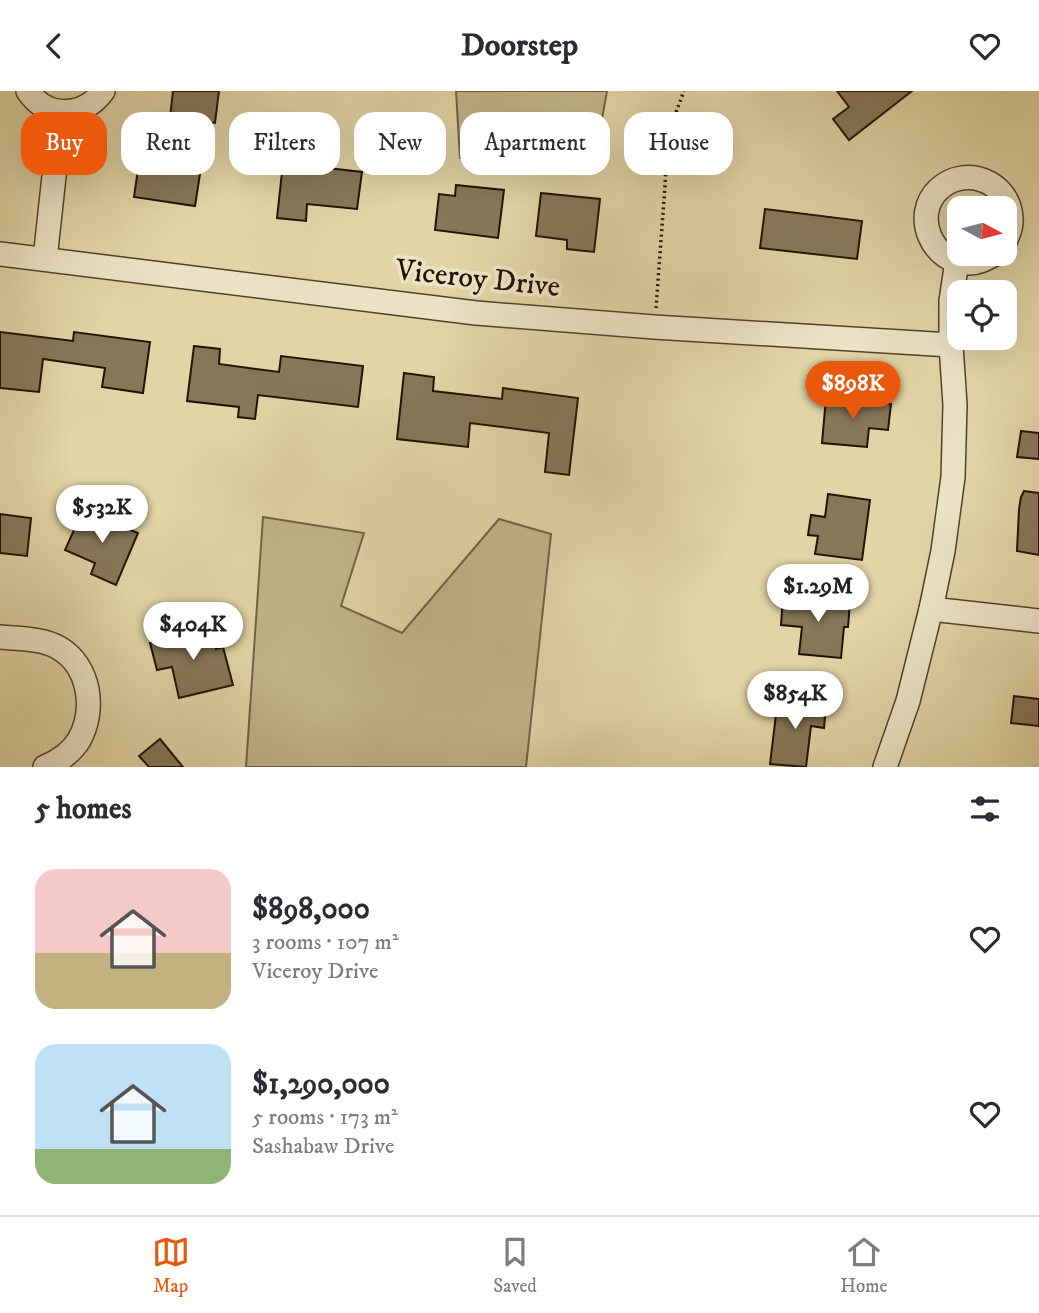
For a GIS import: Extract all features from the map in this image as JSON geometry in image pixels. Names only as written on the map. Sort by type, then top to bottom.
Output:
[{"type":"street","points":[[28,91],[40,104],[61,112]]},
{"type":"street","points":[[73,112],[93,102],[103,91]]},
{"type":"street","points":[[45,259],[54,175]]},
{"type":"street","points":[[947,256],[933,245],[927,232],[929,203],[937,191],[948,182],[962,177],[976,178],[990,183],[1004,196]]},
{"type":"street","name":"Viceroy Drive","points":[[0,254],[476,313],[947,345]]},
{"type":"street","points":[[885,767],[908,701],[943,551],[953,477],[955,405],[951,350]]},
{"type":"street","points":[[931,609],[1039,621]]},
{"type":"street","points":[[0,636],[43,641],[54,645],[74,660],[85,681],[88,712],[81,735],[69,752],[45,767]]},
{"type":"path","points":[[654,327],[667,136],[684,91]]},
{"type":"shaded area","points":[[456,91],[607,91],[603,112],[460,112],[460,158]]},
{"type":"shaded area","points":[[263,517],[364,533],[341,606],[402,633],[499,519],[551,534],[526,767],[246,767]]},
{"type":"building","points":[[173,91],[219,91],[215,123],[215,112],[171,112]]},
{"type":"building","points":[[837,91],[912,91],[849,140],[833,119],[849,107]]},
{"type":"building","points":[[340,169],[362,175],[357,209],[307,204],[306,221],[277,218],[282,175],[340,175]]},
{"type":"building","points":[[137,175],[200,175],[195,206],[134,197]]},
{"type":"building","points":[[456,185],[504,190],[498,238],[435,230],[439,194],[455,196]]},
{"type":"building","points":[[541,193],[600,199],[594,252],[567,249],[567,240],[536,236]]},
{"type":"building","points":[[765,209],[862,221],[857,259],[760,248]]},
{"type":"building","points":[[0,332],[73,341],[74,332],[150,342],[143,393],[102,387],[105,368],[43,359],[39,392],[0,388]]},
{"type":"building","points":[[194,346],[220,349],[219,364],[279,372],[281,356],[363,366],[358,407],[258,395],[255,419],[238,417],[239,407],[187,401]]},
{"type":"building","points":[[404,373],[434,377],[433,391],[502,399],[503,388],[578,398],[569,475],[545,472],[549,433],[470,423],[468,447],[397,439]]},
{"type":"building","points":[[826,398],[891,404],[888,430],[869,428],[867,447],[822,443]]},
{"type":"building","points":[[1021,431],[1039,433],[1039,459],[1017,457]]},
{"type":"building","points":[[1024,491],[1039,493],[1039,555],[1017,551],[1019,509]]},
{"type":"building","points":[[828,494],[870,500],[862,560],[815,554],[818,536],[808,535],[811,515],[825,517]]},
{"type":"building","points":[[83,510],[138,533],[116,585],[91,574],[95,563],[65,550]]},
{"type":"building","points":[[0,514],[31,518],[27,556],[0,553]]},
{"type":"building","points":[[783,596],[850,602],[841,658],[799,654],[802,627],[781,625]]},
{"type":"building","points":[[211,628],[216,649],[223,647],[233,685],[179,698],[172,667],[157,670],[150,643]]},
{"type":"building","points":[[1014,696],[1039,699],[1039,726],[1011,723]]},
{"type":"building","points":[[778,698],[826,705],[824,728],[811,726],[806,767],[770,764]]},
{"type":"building","points":[[160,739],[183,767],[149,767],[139,756]]}]
